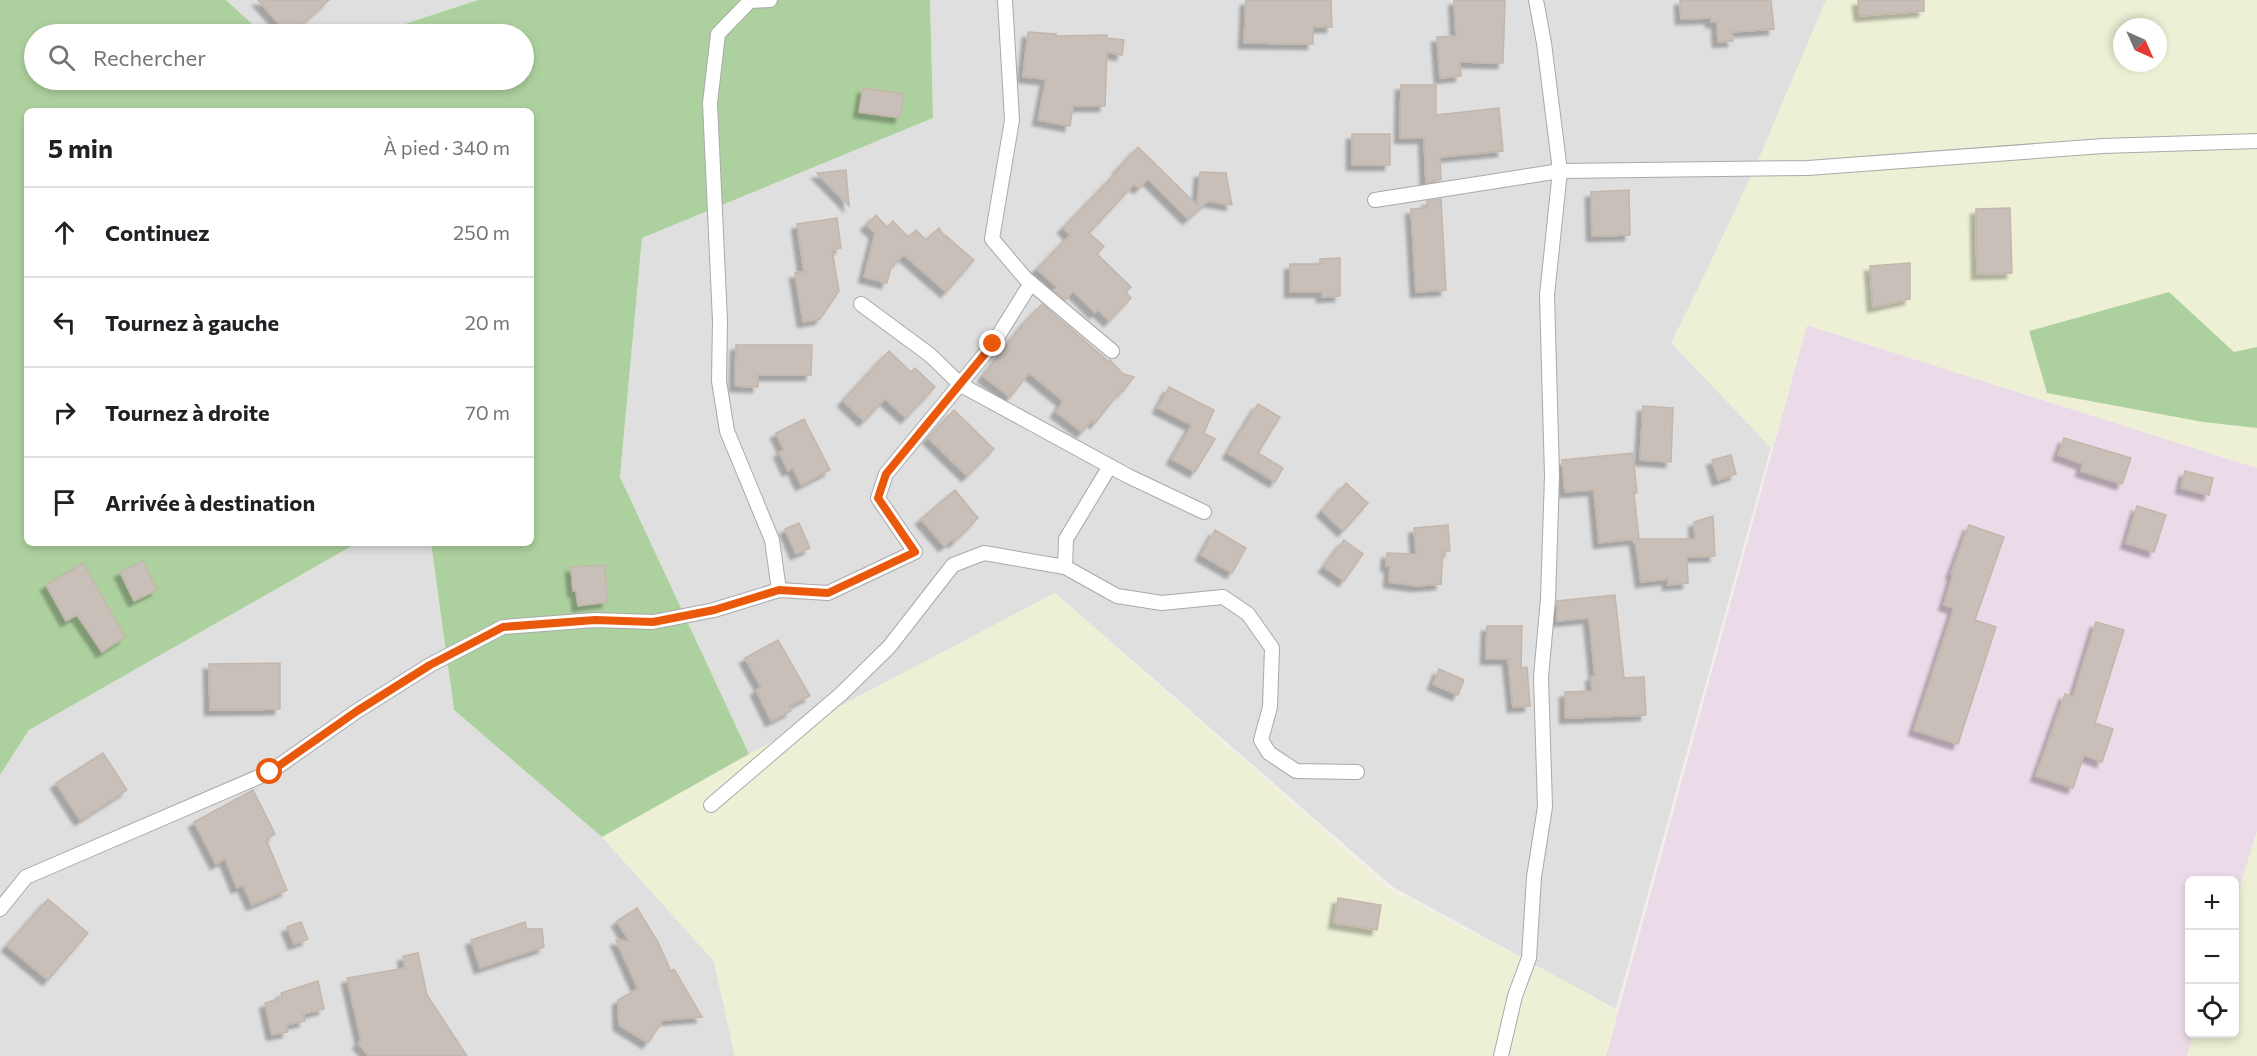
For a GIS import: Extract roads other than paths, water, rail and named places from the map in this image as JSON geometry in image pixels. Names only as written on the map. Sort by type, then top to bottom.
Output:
[{"type":"street","points":[[770,0],[750,1],[718,34],[710,103],[720,321],[719,381],[726,430],[772,540],[779,590]]},
{"type":"street","points":[[1005,0],[1012,120],[992,239],[1031,283],[1112,351]]},
{"type":"street","points":[[1501,1056],[1515,996],[1528,958],[1534,877],[1545,807],[1541,677],[1548,599],[1552,476],[1547,295],[1560,171],[1544,43],[1536,0]]},
{"type":"street","points":[[1375,200],[1560,171],[1808,168],[2103,146],[2257,141]]},
{"type":"street","points":[[0,909],[26,877],[270,772],[357,711],[430,665],[503,627],[595,620],[653,622],[714,610],[779,590],[828,593],[915,552],[878,498],[886,474],[993,344],[1031,283]]},
{"type":"street","points":[[861,304],[930,355],[961,385],[1110,466],[1204,512]]},
{"type":"street","points":[[1065,567],[1066,539],[1110,466]]},
{"type":"street","points":[[711,805],[840,694],[881,654],[953,565],[984,553],[1065,567],[1117,596],[1162,603],[1223,597],[1248,614],[1272,648],[1270,707],[1261,740],[1269,753],[1296,771],[1357,772]]}]
